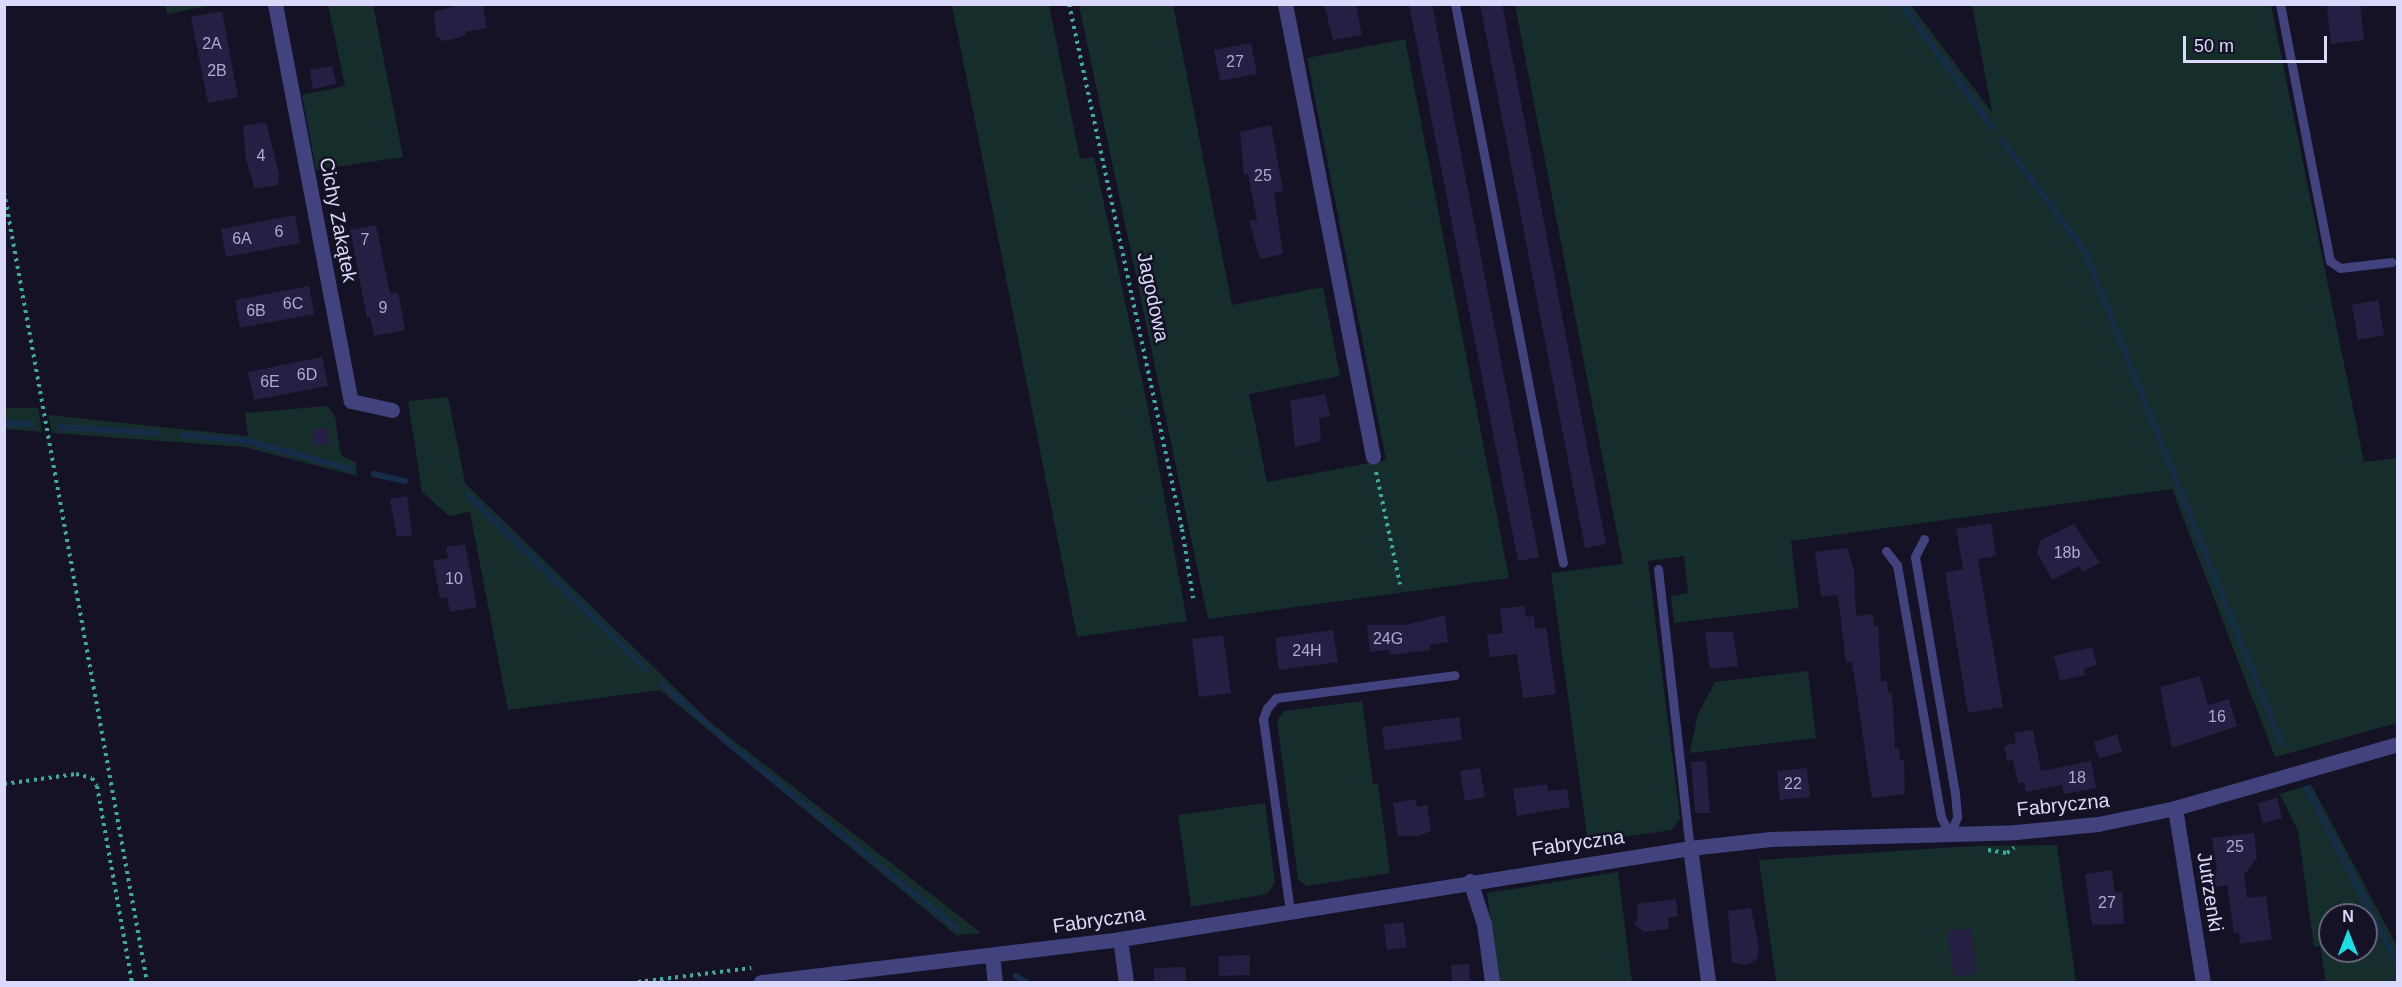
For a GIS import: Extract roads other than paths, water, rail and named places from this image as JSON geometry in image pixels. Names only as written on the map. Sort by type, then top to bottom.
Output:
[{"type":"street","name":"Cichy Zakątek","points":[[275,4],[351,401],[392,410]]},
{"type":"street","points":[[1285,4],[1373,457]]},
{"type":"street","name":"Fabryczna","points":[[761,982],[1120,939],[1470,880],[1690,848],[1770,839],[2055,830],[2175,808],[2397,744]]},
{"type":"street","name":"Jutrzenki","points":[[2175,808],[2203,982]]},
{"type":"street","points":[[1690,848],[1708,982]]},
{"type":"street","points":[[1470,880],[1484,924],[1491,982]]},
{"type":"street","points":[[1120,939],[1126,982]]},
{"type":"street","points":[[992,955],[995,982]]},
{"type":"lane","points":[[1455,4],[1563,563]]},
{"type":"lane","points":[[2280,4],[2330,261],[2340,268],[2392,262]]},
{"type":"lane","points":[[1924,539],[1915,557],[1955,793],[1957,818],[1950,835]]},
{"type":"lane","points":[[1887,551],[1897,565],[1941,818],[1950,835]]},
{"type":"lane","points":[[1658,569],[1690,848]]},
{"type":"lane","points":[[1290,911],[1263,719],[1267,708],[1276,698],[1455,675]]},
{"type":"waterway","points":[[1901,4],[1993,128]]},
{"type":"waterway","points":[[2002,140],[2084,250],[2282,745]]},
{"type":"waterway","points":[[4,423],[32,424]]},
{"type":"waterway","points":[[60,427],[157,433]]},
{"type":"waterway","points":[[182,435],[247,441],[352,469]]},
{"type":"waterway","points":[[374,474],[405,481]]},
{"type":"waterway","points":[[469,496],[645,669]]},
{"type":"waterway","points":[[662,684],[733,747],[958,929]]},
{"type":"waterway","points":[[2307,789],[2398,964]]},
{"type":"waterway","points":[[1016,976],[1026,982]]}]
